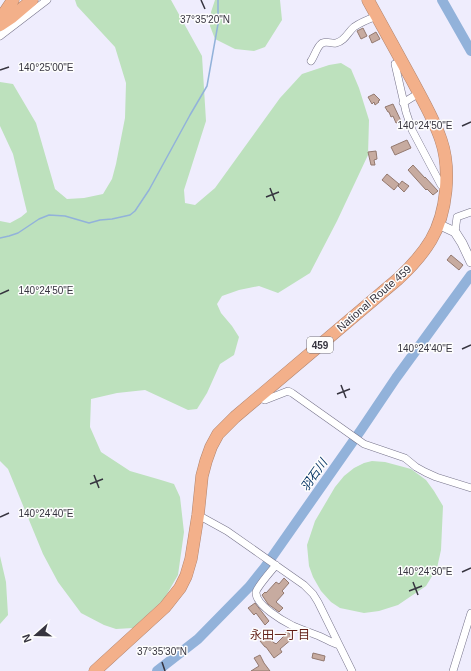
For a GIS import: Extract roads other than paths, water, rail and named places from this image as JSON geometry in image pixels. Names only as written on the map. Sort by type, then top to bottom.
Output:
[{"type":"highway","points":[[0,17],[13,0]]},
{"type":"highway","points":[[0,25],[32,0]]},
{"type":"highway","name":"National Route 459","points":[[95,671],[165,607],[180,588],[186,576],[191,559],[202,476],[211,447],[218,434],[234,416],[414,264],[425,250],[438,224],[445,199],[447,181],[441,140],[431,115],[368,0]]},
{"type":"street","points":[[0,36],[47,0]]},
{"type":"street","points":[[312,61],[321,44],[340,41],[347,36],[356,25],[377,16]]},
{"type":"street","points":[[395,64],[406,112],[412,130],[441,185]]},
{"type":"street","points":[[404,103],[419,93]]},
{"type":"street","points":[[455,232],[457,217],[471,212]]},
{"type":"street","points":[[438,224],[455,232],[471,262]]},
{"type":"street","points":[[258,397],[264,400],[288,392],[292,393],[364,444],[405,458],[416,467],[436,477],[471,488]]},
{"type":"street","points":[[198,515],[227,530],[304,585],[318,602],[352,671]]},
{"type":"street","points":[[275,564],[257,589],[256,596],[262,605],[282,620],[293,626],[339,645]]},
{"type":"street","points":[[453,671],[471,613]]},
{"type":"waterway","points":[[0,238],[18,233],[39,219],[49,215],[65,216],[89,223],[130,215],[135,211],[149,190],[207,86],[218,24],[218,0]]},
{"type":"waterway","name":"羽石川","points":[[442,0],[471,51]]},
{"type":"waterway","name":"羽石川","points":[[157,671],[198,639],[249,587],[265,567],[396,378],[471,275]]},
{"type":"district","name":"永田一丁目","points":[[280,635]]}]
